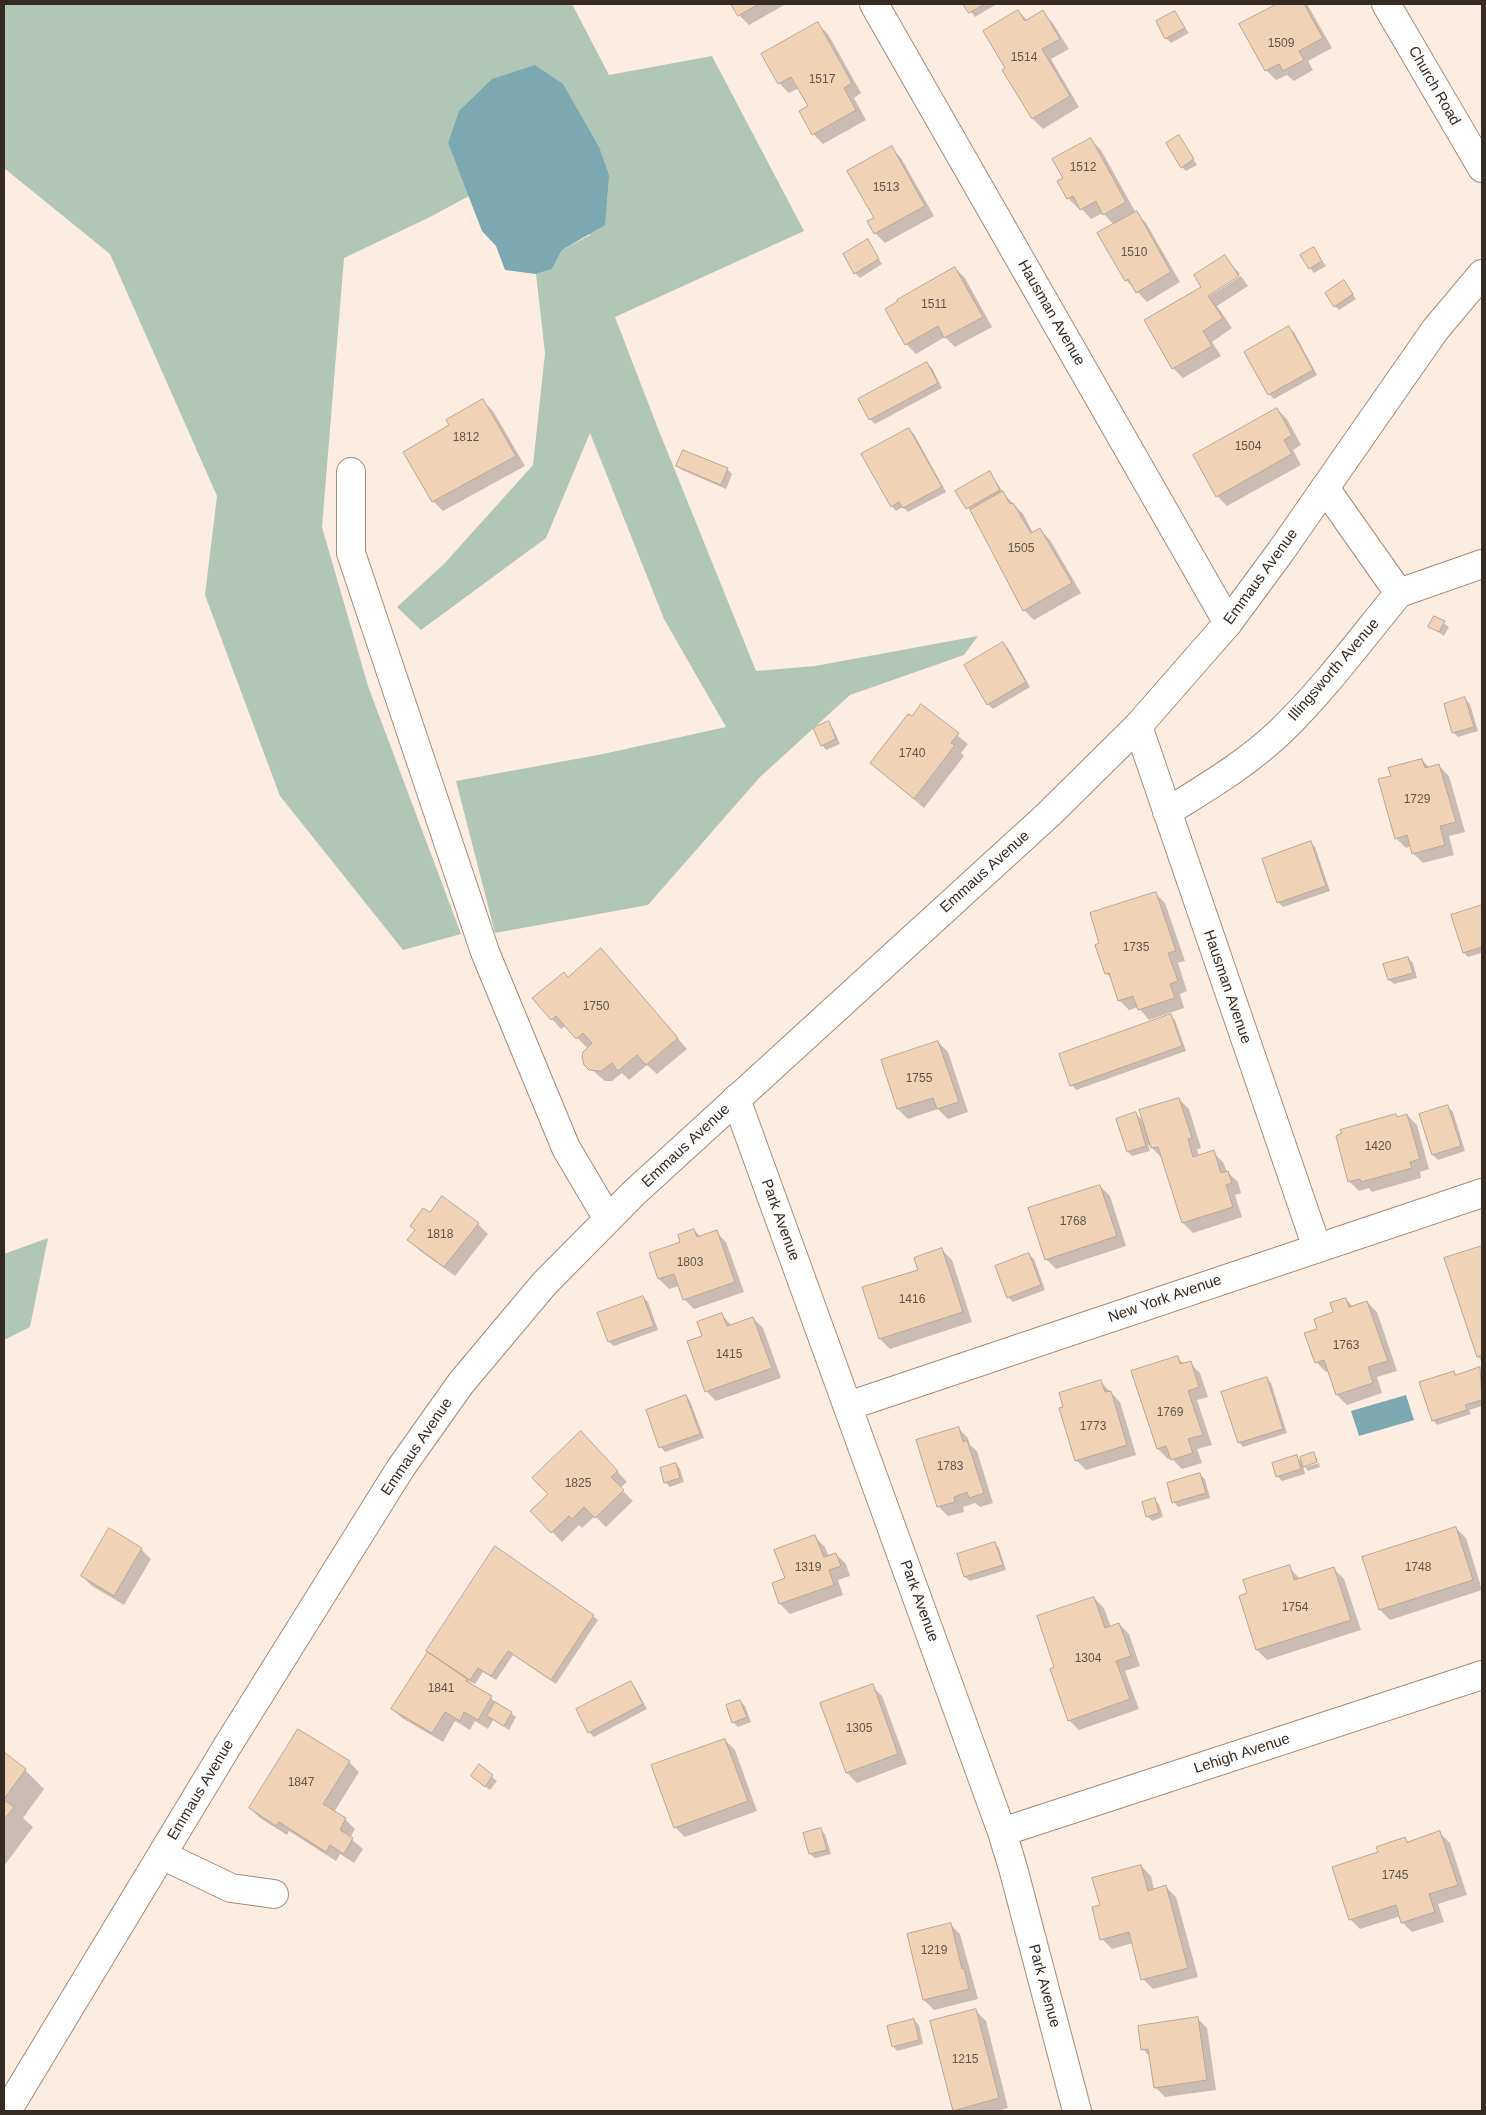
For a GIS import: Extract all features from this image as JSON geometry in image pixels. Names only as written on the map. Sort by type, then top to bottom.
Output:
[{"type":"street","name":"Hausman Avenue","points":[[874,4],[1228,623]]},
{"type":"street","name":"Church Road","points":[[1386,4],[1482,168]]},
{"type":"street","name":"Emmaus Avenue","points":[[7,2111],[162,1854],[400,1468],[461,1382],[544,1284],[608,1219],[736,1098],[1048,814],[1138,726],[1228,623],[1435,330],[1482,274]]},
{"type":"street","points":[[351,472],[350,553],[485,952],[566,1148],[608,1219]]},
{"type":"street","points":[[1325,488],[1399,593],[1482,564]]},
{"type":"street","name":"Illingsworth Avenue","points":[[1167,812],[1225,777],[1281,731],[1322,688],[1399,593]]},
{"type":"street","name":"Hausman Avenue","points":[[1138,726],[1317,1248]]},
{"type":"street","name":"Park Avenue","points":[[736,1098],[1002,1832],[1077,2111]]},
{"type":"street","name":"New York Avenue","points":[[848,1406],[1482,1193]]},
{"type":"street","name":"Lehigh Avenue","points":[[1002,1832],[1482,1675]]},
{"type":"street","points":[[162,1854],[231,1888],[274,1894]]},
{"type":"green space","points":[[4,4],[572,4],[609,75],[712,56],[804,231],[615,317],[756,671],[815,666],[978,636],[964,655],[850,695],[760,777],[648,905],[495,933],[456,781],[603,754],[726,727],[664,619],[590,433],[546,538],[421,630],[397,607],[444,564],[533,465],[545,353],[536,274],[552,269],[562,250],[590,235],[448,143],[469,196],[344,258],[322,527],[368,686],[461,934],[403,950],[280,796],[205,595],[217,496],[110,254],[4,168]]},
{"type":"green space","points":[[48,1238],[30,1327],[4,1340],[4,1254]]},
{"type":"water","points":[[535,65],[563,84],[599,147],[609,175],[605,225],[562,250],[552,269],[536,274],[505,270],[496,246],[482,231],[448,143],[459,111],[492,79]]},
{"type":"water","points":[[1406,1395],[1414,1420],[1359,1436],[1351,1411]]},
{"type":"building","points":[[731,4],[759,4],[738,16]]},
{"type":"building","points":[[963,4],[985,4],[969,13]]},
{"type":"building","points":[[1277,4],[1304,4],[1323,38],[1299,51],[1304,60],[1283,71],[1279,64],[1265,71],[1239,24]]},
{"type":"building","points":[[1018,10],[1025,21],[1043,10],[1060,39],[1042,49],[1070,96],[1032,119],[1002,70],[1005,68],[983,31]]},
{"type":"building","points":[[1175,11],[1185,28],[1165,39],[1156,21]]},
{"type":"building","points":[[818,22],[852,83],[844,88],[856,110],[812,135],[799,111],[808,106],[791,77],[778,84],[761,54]]},
{"type":"building","points":[[1179,135],[1194,159],[1181,168],[1166,143]]},
{"type":"building","points":[[1091,138],[1126,202],[1103,215],[1096,201],[1080,210],[1073,196],[1067,199],[1057,181],[1063,178],[1052,159]]},
{"type":"building","points":[[892,146],[925,206],[874,234],[867,221],[874,218],[847,171]]},
{"type":"building","points":[[1137,211],[1171,272],[1136,293],[1128,279],[1125,281],[1097,233]]},
{"type":"building","points":[[868,239],[879,259],[854,274],[843,254]]},
{"type":"building","points":[[1314,247],[1322,261],[1309,269],[1300,255]]},
{"type":"building","points":[[1225,255],[1239,276],[1208,296],[1223,318],[1203,331],[1212,346],[1172,369],[1144,320],[1201,287],[1194,275]]},
{"type":"building","points":[[955,267],[983,317],[944,338],[938,326],[905,345],[885,309],[897,300]]},
{"type":"building","points":[[1344,280],[1353,294],[1334,307],[1325,293]]},
{"type":"building","points":[[1289,326],[1313,370],[1268,395],[1244,352]]},
{"type":"building","points":[[927,362],[938,383],[869,420],[858,399]]},
{"type":"building","points":[[483,399],[516,456],[432,502],[403,452],[449,425],[446,420]]},
{"type":"building","points":[[1277,408],[1292,435],[1284,440],[1292,454],[1216,497],[1193,455]]},
{"type":"building","points":[[909,428],[942,487],[903,508],[899,502],[891,507],[861,454]]},
{"type":"building","points":[[683,450],[728,468],[721,485],[676,466]]},
{"type":"building","points":[[990,471],[1000,490],[966,509],[955,491]]},
{"type":"building","points":[[1003,491],[1010,504],[1013,503],[1031,533],[1040,528],[1072,583],[1023,611],[970,510]]},
{"type":"building","points":[[1434,616],[1445,621],[1439,632],[1428,627]]},
{"type":"building","points":[[1003,642],[1026,682],[987,705],[964,665]]},
{"type":"building","points":[[1465,697],[1474,727],[1452,733],[1444,704]]},
{"type":"building","points":[[921,704],[959,733],[951,743],[955,745],[914,799],[870,763],[908,714],[912,716]]},
{"type":"building","points":[[829,721],[836,739],[821,746],[813,728]]},
{"type":"building","points":[[1422,759],[1425,768],[1439,764],[1456,822],[1440,826],[1445,845],[1412,854],[1407,835],[1395,839],[1378,779],[1391,776],[1388,768]]},
{"type":"building","points":[[1311,841],[1326,886],[1277,903],[1262,859]]},
{"type":"building","points":[[1156,892],[1176,951],[1168,953],[1178,981],[1170,984],[1175,998],[1138,1010],[1133,996],[1118,1001],[1109,973],[1105,974],[1095,945],[1099,943],[1090,913]]},
{"type":"building","points":[[1482,905],[1482,947],[1463,953],[1451,915]]},
{"type":"building","points":[[601,948],[678,1038],[646,1065],[637,1055],[618,1071],[612,1063],[601,1071],[589,1070],[584,1065],[582,1057],[583,1052],[592,1043],[583,1033],[576,1039],[556,1016],[551,1020],[532,998],[564,972],[568,977]]},
{"type":"building","points":[[1408,957],[1413,973],[1388,980],[1383,964]]},
{"type":"building","points":[[1171,1014],[1182,1046],[1070,1086],[1059,1054]]},
{"type":"building","points":[[938,1041],[959,1102],[937,1109],[933,1098],[897,1109],[881,1060]]},
{"type":"building","points":[[1179,1098],[1192,1138],[1188,1139],[1193,1157],[1214,1150],[1221,1173],[1228,1171],[1232,1183],[1226,1185],[1233,1207],[1182,1223],[1158,1147],[1151,1148],[1139,1110]]},
{"type":"building","points":[[1448,1105],[1461,1146],[1432,1155],[1419,1114]]},
{"type":"building","points":[[1136,1112],[1146,1146],[1127,1152],[1116,1119]]},
{"type":"building","points":[[1396,1114],[1397,1117],[1407,1114],[1420,1159],[1410,1162],[1412,1168],[1361,1182],[1360,1179],[1348,1182],[1336,1136],[1342,1133],[1340,1130]]},
{"type":"building","points":[[1100,1185],[1117,1236],[1045,1260],[1028,1208]]},
{"type":"building","points":[[442,1196],[479,1223],[444,1267],[407,1240],[415,1230],[410,1226],[423,1208],[430,1212]]},
{"type":"building","points":[[694,1229],[697,1237],[717,1230],[735,1282],[683,1300],[674,1274],[658,1279],[649,1253],[680,1242],[678,1235]]},
{"type":"building","points":[[1482,1246],[1482,1355],[1477,1357],[1444,1258]]},
{"type":"building","points":[[942,1248],[963,1312],[879,1339],[862,1287],[918,1270],[914,1258]]},
{"type":"building","points":[[1029,1253],[1041,1285],[1007,1298],[995,1266]]},
{"type":"building","points":[[643,1296],[654,1326],[608,1342],[597,1313]]},
{"type":"building","points":[[1346,1298],[1349,1307],[1367,1301],[1388,1361],[1368,1367],[1373,1383],[1336,1395],[1324,1360],[1315,1363],[1304,1333],[1317,1329],[1314,1319],[1333,1312],[1330,1303]]},
{"type":"building","points":[[722,1313],[727,1326],[753,1317],[772,1368],[705,1392],[687,1341],[702,1336],[697,1322]]},
{"type":"building","points":[[1178,1356],[1180,1364],[1191,1361],[1199,1387],[1188,1391],[1203,1435],[1188,1439],[1193,1453],[1171,1460],[1166,1446],[1157,1449],[1131,1371]]},
{"type":"building","points":[[1480,1367],[1482,1400],[1465,1405],[1467,1410],[1432,1421],[1419,1382],[1454,1371],[1455,1375]]},
{"type":"building","points":[[1267,1377],[1283,1429],[1238,1443],[1221,1392]]},
{"type":"building","points":[[1101,1380],[1105,1392],[1111,1391],[1127,1445],[1075,1461],[1059,1408],[1063,1407],[1059,1393]]},
{"type":"building","points":[[686,1395],[700,1434],[659,1448],[646,1410]]},
{"type":"building","points":[[959,1427],[963,1442],[967,1440],[984,1493],[969,1498],[967,1492],[954,1497],[955,1502],[937,1507],[916,1440]]},
{"type":"building","points":[[581,1431],[618,1471],[611,1477],[624,1490],[595,1518],[584,1507],[572,1519],[569,1516],[551,1533],[530,1511],[548,1494],[532,1478]]},
{"type":"building","points":[[1314,1452],[1317,1462],[1303,1467],[1300,1457]]},
{"type":"building","points":[[1297,1455],[1301,1469],[1276,1477],[1272,1463]]},
{"type":"building","points":[[676,1463],[680,1478],[664,1483],[660,1468]]},
{"type":"building","points":[[1200,1473],[1206,1493],[1172,1503],[1167,1483]]},
{"type":"building","points":[[1155,1498],[1159,1513],[1146,1517],[1142,1502]]},
{"type":"building","points":[[1456,1527],[1473,1580],[1379,1610],[1362,1557]]},
{"type":"building","points":[[109,1528],[142,1548],[114,1596],[81,1576]]},
{"type":"building","points":[[815,1535],[824,1557],[836,1553],[841,1566],[829,1570],[834,1585],[779,1604],[772,1583],[785,1578],[774,1550]]},
{"type":"building","points":[[995,1542],[1003,1565],[964,1577],[957,1554]]},
{"type":"building","points":[[495,1546],[594,1615],[551,1680],[508,1651],[491,1676],[478,1668],[470,1680],[426,1651]]},
{"type":"building","points":[[1290,1565],[1294,1580],[1334,1567],[1351,1620],[1256,1650],[1239,1596],[1247,1593],[1243,1580]]},
{"type":"building","points":[[1094,1597],[1105,1628],[1119,1623],[1131,1656],[1116,1661],[1130,1699],[1068,1721],[1050,1669],[1054,1667],[1037,1616]]},
{"type":"building","points":[[428,1652],[467,1679],[466,1681],[492,1696],[478,1720],[464,1712],[460,1721],[445,1712],[432,1733],[391,1709]]},
{"type":"building","points":[[631,1681],[643,1704],[588,1733],[576,1709]]},
{"type":"building","points":[[873,1684],[898,1754],[846,1773],[820,1703]]},
{"type":"building","points":[[740,1700],[747,1717],[732,1723],[726,1705]]},
{"type":"building","points":[[495,1702],[512,1712],[504,1726],[487,1716]]},
{"type":"building","points":[[298,1729],[350,1761],[323,1804],[346,1818],[340,1830],[353,1838],[344,1854],[330,1845],[326,1852],[279,1822],[276,1826],[249,1808]]},
{"type":"building","points":[[725,1739],[748,1801],[674,1828],[651,1765]]},
{"type":"building","points":[[4,1752],[26,1769],[4,1799]]},
{"type":"building","points":[[479,1764],[493,1775],[485,1787],[471,1776]]},
{"type":"building","points":[[4,1800],[14,1807],[4,1820]]},
{"type":"building","points":[[821,1828],[827,1850],[809,1854],[803,1833]]},
{"type":"building","points":[[1440,1831],[1458,1885],[1429,1894],[1435,1912],[1401,1923],[1396,1905],[1349,1920],[1332,1867],[1378,1852],[1376,1847],[1405,1837],[1407,1842]]},
{"type":"building","points":[[1141,1865],[1148,1891],[1166,1885],[1188,1968],[1141,1980],[1129,1932],[1100,1940],[1092,1907],[1100,1905],[1092,1878]]},
{"type":"building","points":[[951,1923],[969,1989],[923,2000],[907,1934]]},
{"type":"building","points":[[976,2009],[999,2098],[953,2111],[930,2021]]},
{"type":"building","points":[[1198,2017],[1207,2080],[1154,2088],[1148,2049],[1141,2050],[1138,2026]]},
{"type":"building","points":[[914,2019],[919,2040],[892,2047],[887,2026]]}]
